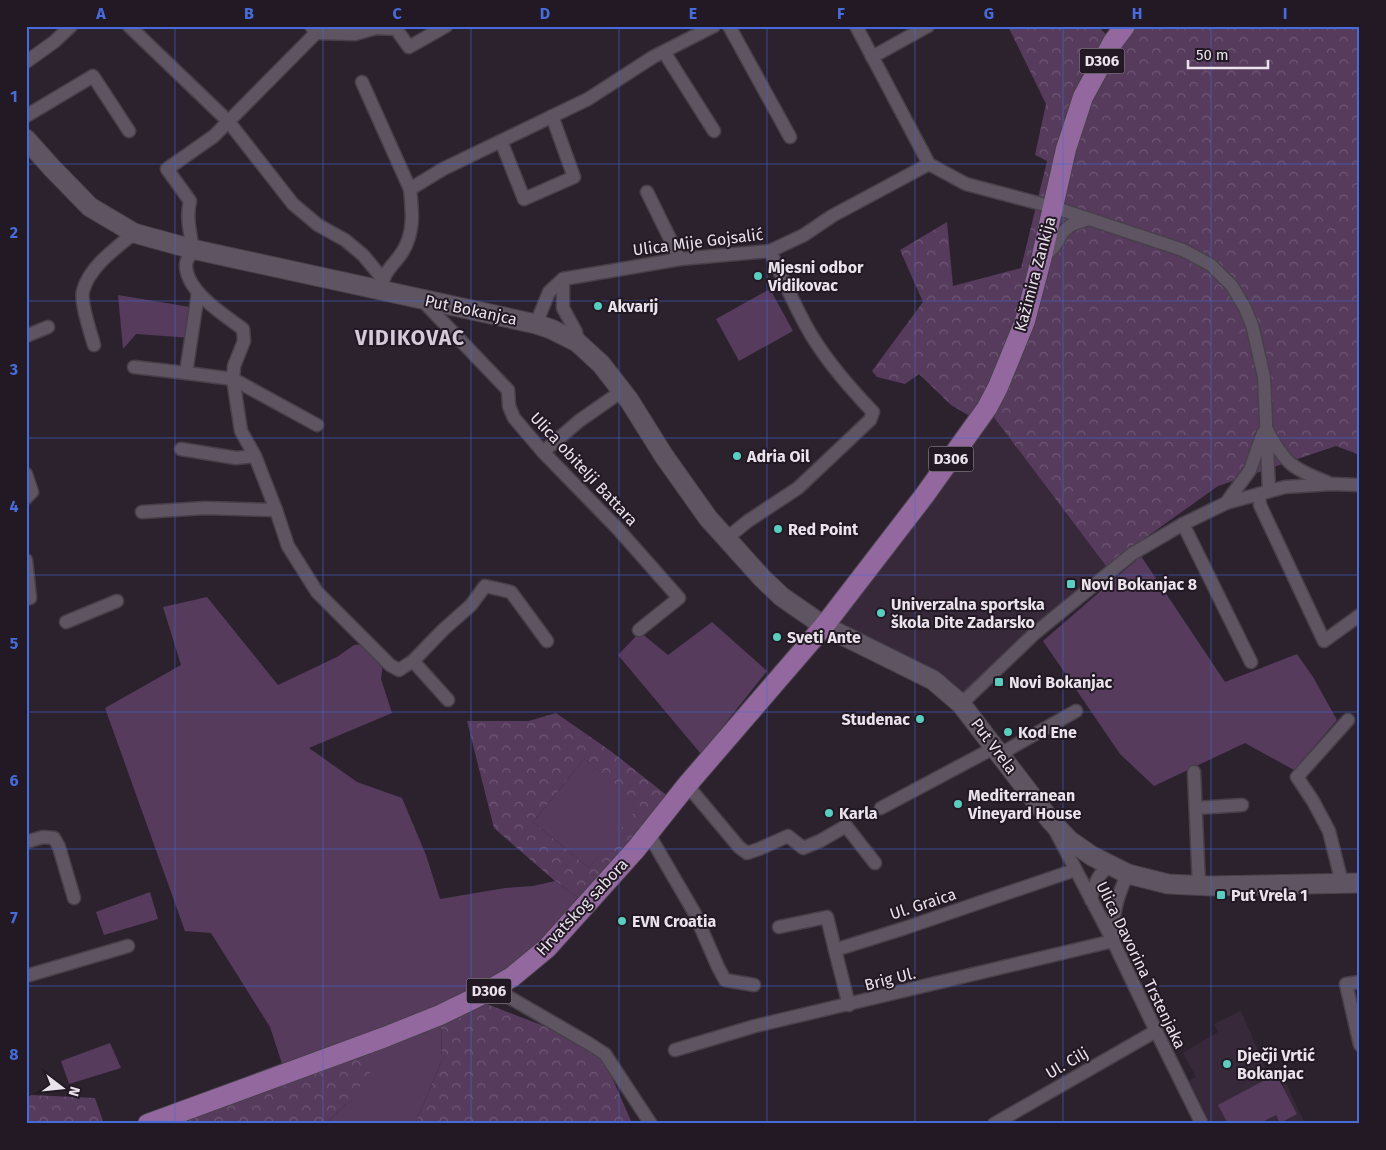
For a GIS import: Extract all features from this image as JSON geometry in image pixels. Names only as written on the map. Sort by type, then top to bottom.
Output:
[{"type":"main road","name":"Kažimira Zankija","points":[[824,626],[924,496],[987,408],[998,387],[1025,321],[1066,149],[1083,97],[1113,42],[1124,27]]},
{"type":"main road","name":"Put Bokanjca","points":[[26,139],[90,206],[134,233],[192,249],[382,284],[421,300],[536,324],[577,342],[601,364],[622,391],[708,518],[782,597],[824,626]]},
{"type":"main road","name":"Put Vrela","points":[[824,626],[932,680],[961,704],[1051,821],[1070,840],[1110,866],[1128,874],[1168,884],[1199,886],[1351,883]]},
{"type":"main road","name":"Hrvatskog sabora","points":[[148,1124],[440,1015],[512,977],[547,948],[648,833],[686,785],[824,626]]},
{"type":"street","points":[[26,62],[54,42],[71,26]]},
{"type":"street","points":[[129,26],[228,121],[293,204],[318,225],[344,240],[362,256],[382,284],[404,249],[413,224],[410,189],[362,82]]},
{"type":"street","points":[[446,26],[409,47],[396,30],[376,28],[355,34],[314,30],[214,136],[167,169],[190,201],[187,214],[192,249],[186,264],[190,281],[198,293],[242,329],[244,341],[234,366],[233,379],[241,431],[255,456],[288,546],[317,592],[390,665],[399,670],[412,661],[471,605],[486,586],[511,592],[547,641]]},
{"type":"street","points":[[410,189],[443,169],[588,100],[664,52],[714,26]]},
{"type":"street","points":[[729,26],[790,137]]},
{"type":"street","points":[[856,26],[929,164],[966,184],[1053,207],[1183,250],[1211,265],[1232,286],[1245,308],[1252,325],[1264,376],[1264,493],[1260,505],[1324,641],[1360,615]]},
{"type":"street","points":[[872,58],[928,26]]},
{"type":"street","points":[[664,52],[714,131]]},
{"type":"street","points":[[26,116],[93,76],[129,131]]},
{"type":"street","points":[[501,141],[524,199],[574,177],[552,116]]},
{"type":"street","name":"Ulica Mije Gojsalić","points":[[563,279],[680,259],[770,251],[804,235],[832,216],[929,164]]},
{"type":"street","points":[[646,192],[680,259]]},
{"type":"street","points":[[1041,260],[1071,225],[1088,219]]},
{"type":"street","points":[[94,345],[82,292],[95,268],[134,233]]},
{"type":"street","points":[[727,538],[748,521],[798,488],[870,420],[873,412],[857,396],[820,348],[805,324],[770,251]]},
{"type":"street","points":[[536,324],[548,292],[563,279]]},
{"type":"street","points":[[563,279],[563,308],[576,332],[577,342]]},
{"type":"street","points":[[186,372],[198,293]]},
{"type":"street","name":"Ulica obitelji Battara","points":[[421,300],[508,390],[509,406],[514,418],[618,529],[679,598],[639,630]]},
{"type":"street","points":[[26,336],[48,327]]},
{"type":"street","points":[[134,367],[233,379],[317,425]]},
{"type":"street","points":[[544,452],[579,421],[622,391]]},
{"type":"street","points":[[1265,428],[1285,459],[1303,473],[1332,484]]},
{"type":"street","points":[[1226,503],[1250,470],[1265,428]]},
{"type":"street","points":[[181,449],[236,458],[255,456]]},
{"type":"street","points":[[26,474],[32,492],[26,498]]},
{"type":"street","points":[[961,704],[1034,634],[1132,554],[1183,524],[1226,503],[1285,487],[1332,484],[1360,485]]},
{"type":"street","points":[[142,512],[205,508],[276,510]]},
{"type":"street","points":[[1183,524],[1251,662]]},
{"type":"street","points":[[26,560],[30,598],[26,598]]},
{"type":"street","points":[[66,622],[117,601]]},
{"type":"street","points":[[412,661],[448,700]]},
{"type":"street","points":[[881,808],[988,751],[1000,754],[1076,711]]},
{"type":"street","points":[[1348,720],[1296,777],[1313,800],[1329,831],[1351,883]]},
{"type":"street","points":[[1194,772],[1199,886]]},
{"type":"street","points":[[686,785],[739,847],[747,853],[780,841],[788,836],[802,848],[820,842],[846,826],[875,863]]},
{"type":"street","points":[[1196,808],[1242,805]]},
{"type":"street","name":"Ulica Davorina Trstenjaka","points":[[1051,821],[1113,941],[1202,1124]]},
{"type":"street","points":[[648,833],[694,912],[725,980],[754,984]]},
{"type":"street","points":[[26,842],[43,837],[54,838],[59,847],[74,898]]},
{"type":"street","points":[[1091,900],[1100,875],[1110,866]]},
{"type":"street","name":"Ul. Graica","points":[[835,950],[1075,870]]},
{"type":"street","points":[[1113,941],[1115,908],[1128,874]]},
{"type":"street","points":[[779,927],[827,917],[849,1005]]},
{"type":"street","name":"Brig Ul.","points":[[674,1050],[756,1026],[1113,941]]},
{"type":"street","points":[[26,976],[128,946]]},
{"type":"street","points":[[1360,982],[1346,984],[1360,1045]]},
{"type":"street","points":[[492,988],[605,1054],[651,1124]]},
{"type":"street","name":"Ul. Cilj","points":[[994,1124],[1156,1031]]},
{"type":"shaded area","points":[[987,408],[1106,566],[961,704],[824,626]]},
{"type":"shaded area","points":[[1241,1011],[1269,1076],[1281,1072],[1305,1124],[1211,1124],[1189,1080],[1196,1077],[1183,1053],[1218,1032],[1214,1024]]},
{"type":"green space","points":[[1010,26],[1098,26],[1113,42],[1125,26],[1360,26],[1360,455],[1336,446],[1218,486],[1106,566],[987,408],[968,415],[951,405],[919,374],[905,384],[877,377],[872,371],[923,302],[900,250],[947,222],[953,286],[1021,268],[1047,161],[1035,155],[1046,104],[1009,28]]},
{"type":"green space","points":[[770,289],[793,331],[739,361],[716,319]]},
{"type":"green space","points":[[118,295],[196,308],[192,338],[136,334],[123,349]]},
{"type":"green space","points":[[1141,556],[1225,682],[1297,654],[1313,677],[1337,720],[1294,770],[1245,743],[1154,786],[1120,754],[1043,641]]},
{"type":"green space","points":[[207,597],[278,685],[337,657],[354,645],[364,644],[383,663],[381,679],[392,713],[309,748],[357,782],[402,798],[426,855],[440,899],[505,888],[533,886],[555,881],[587,904],[547,948],[441,1019],[442,1060],[415,1124],[325,1124],[347,1103],[288,1082],[270,1027],[211,933],[185,931],[105,708],[181,665],[163,607]]},
{"type":"green space","points":[[712,622],[767,671],[701,754],[618,655],[640,632],[668,655]]},
{"type":"green space","points":[[556,713],[612,752],[674,801],[587,904],[555,881],[494,828],[467,721],[529,721]],"holes":[[[584,759],[640,805],[589,868],[533,822]]]},
{"type":"green space","points":[[584,759],[641,805],[589,868],[533,822]]},
{"type":"green space","points":[[150,892],[158,919],[104,935],[96,912]]},
{"type":"green space","points":[[479,1001],[588,1043],[607,1066],[631,1121],[630,1124],[415,1124],[442,1060],[441,1019]]},
{"type":"green space","points":[[110,1043],[121,1068],[69,1084],[61,1061]]},
{"type":"green space","points":[[376,1047],[370,1073],[347,1103],[325,1124],[178,1124]]},
{"type":"green space","points":[[1276,1074],[1297,1114],[1280,1123],[1276,1115],[1258,1124],[1228,1124],[1218,1105]]},
{"type":"green space","points":[[31,1095],[95,1098],[104,1124],[26,1124],[26,1098]]},
{"type":"place","name":"Mjesni odbor Vidikovac","points":[[758,276]]},
{"type":"place","name":"Akvarij","points":[[598,306]]},
{"type":"place","name":"Adria Oil","points":[[737,456]]},
{"type":"place","name":"Red Point","points":[[778,529]]},
{"type":"place","name":"Novi Bokanjac 8","points":[[1071,584]]},
{"type":"place","name":"Univerzalna sportska škola Dite Zadarsko","points":[[881,613]]},
{"type":"place","name":"Sveti Ante","points":[[777,637]]},
{"type":"place","name":"Novi Bokanjac","points":[[999,682]]},
{"type":"place","name":"Studenac","points":[[920,719]]},
{"type":"place","name":"Kod Ene","points":[[1008,732]]},
{"type":"place","name":"Mediterranean Vineyard House","points":[[958,804]]},
{"type":"place","name":"Karla","points":[[829,813]]},
{"type":"place","name":"Put Vrela 1","points":[[1221,895]]},
{"type":"place","name":"EVN Croatia","points":[[622,921]]},
{"type":"place","name":"Dječji Vrtić Bokanjac","points":[[1227,1064]]},
{"type":"district","name":"VIDIKOVAC","points":[[410,338]]}]
